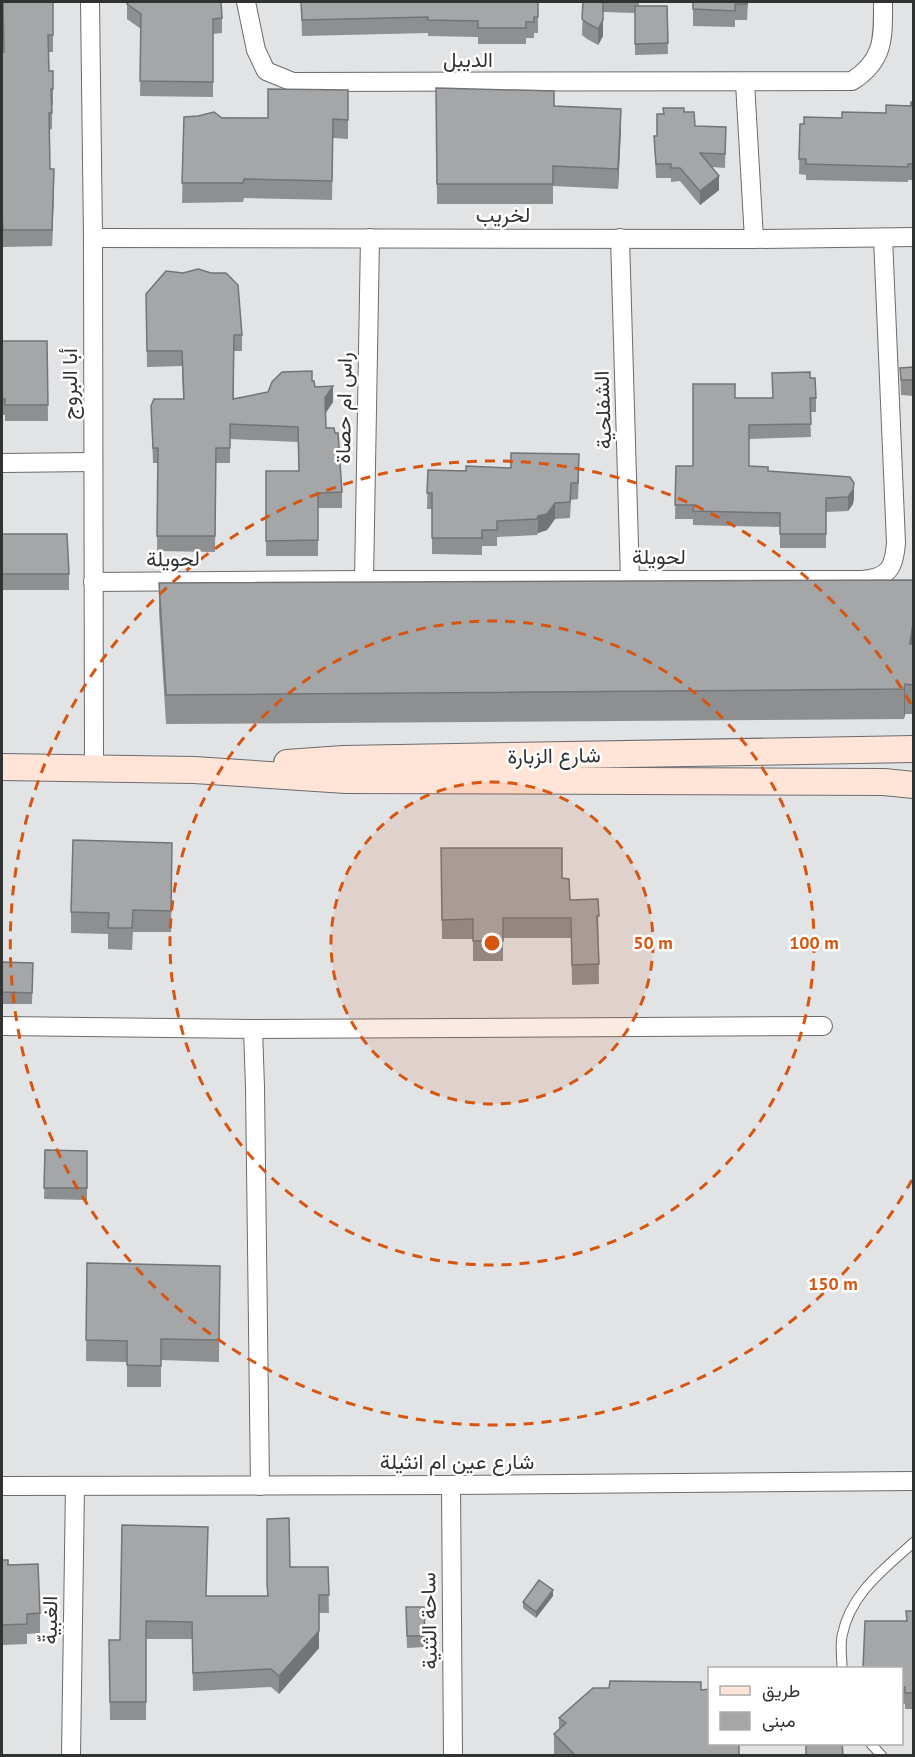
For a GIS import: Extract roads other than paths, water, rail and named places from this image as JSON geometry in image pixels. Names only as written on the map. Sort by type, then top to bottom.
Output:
[{"type":"street","name":"أبا البروج","points":[[90,2],[93,238],[93,767]]},
{"type":"street","name":"الديبل","points":[[246,2],[256,50],[266,71],[293,82],[746,83],[852,81],[866,73],[880,51],[883,35],[883,2]]},
{"type":"street","points":[[746,83],[754,239]]},
{"type":"street","name":"لخريب","points":[[93,238],[754,239],[914,237]]},
{"type":"street","name":"راس ام حصاة","points":[[364,580],[369,238]]},
{"type":"street","name":"الشفلحية","points":[[620,238],[630,580]]},
{"type":"street","name":"لحويلة","points":[[93,582],[863,580],[883,576],[890,569],[896,543],[883,238]]},
{"type":"street","points":[[2,463],[93,462]]},
{"type":"street","name":"شارع الزبارة","points":[[194,770],[343,759],[914,749]]},
{"type":"street","name":"شارع الزبارة","points":[[2,767],[194,770],[346,780],[872,782],[914,785]]},
{"type":"street","points":[[2,1026],[253,1029],[823,1026]]},
{"type":"street","points":[[253,1029],[260,1485]]},
{"type":"street","name":"شارع عين ام انثيلة","points":[[2,1486],[914,1481]]},
{"type":"street","name":"ساحة الثنية","points":[[451,1485],[453,1755]]},
{"type":"street","name":"الغبيةّ","points":[[71,1755],[75,1486]]},
{"type":"lane","points":[[842,1667],[842,1636],[853,1605],[869,1582],[914,1542]]}]
